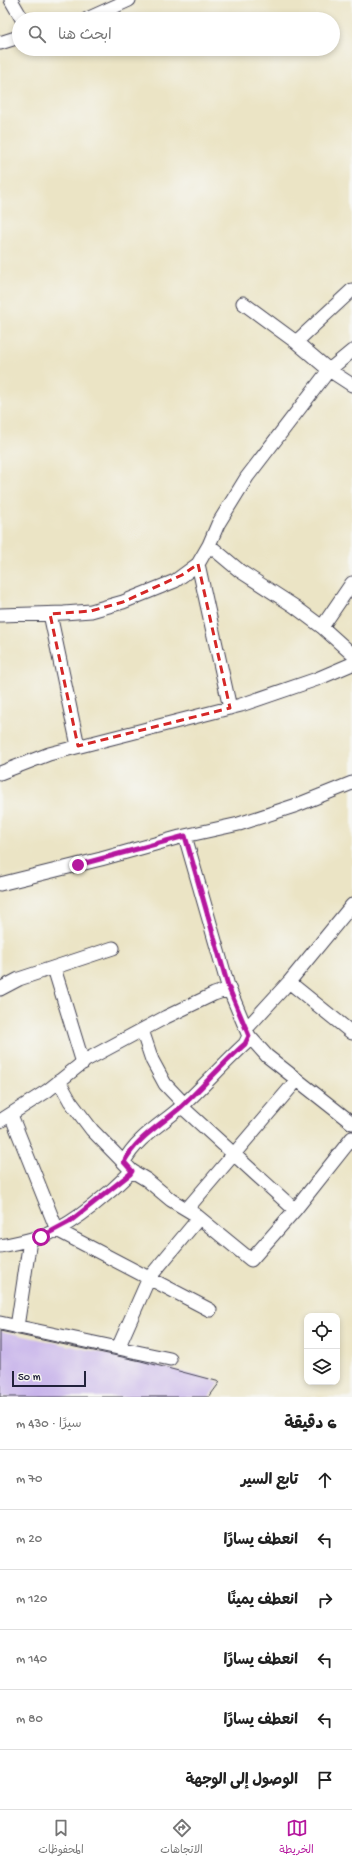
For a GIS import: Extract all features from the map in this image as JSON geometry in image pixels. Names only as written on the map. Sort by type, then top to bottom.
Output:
[{"type":"street","points":[[11,0],[18,12]]},
{"type":"street","points":[[102,12],[129,0]]},
{"type":"street","points":[[0,43],[12,39]]},
{"type":"street","points":[[296,342],[352,290]]},
{"type":"street","points":[[243,303],[296,342],[329,370],[352,385]]},
{"type":"street","points":[[0,615],[91,611],[123,602],[175,581],[198,564],[209,545],[218,524],[247,477],[329,370],[352,352]]},
{"type":"street","points":[[209,545],[240,571],[294,606],[322,627],[352,654]]},
{"type":"street","points":[[198,564],[230,708]]},
{"type":"street","points":[[322,627],[352,583]]},
{"type":"street","points":[[50,614],[78,746]]},
{"type":"street","points":[[0,773],[49,754],[230,708],[317,679],[352,664]]},
{"type":"street","points":[[0,884],[101,860],[185,836],[239,824],[297,805],[352,783]]},
{"type":"street","points":[[185,836],[229,989],[248,1033],[267,1056],[352,1123]]},
{"type":"street","points":[[0,1246],[30,1240],[57,1230],[80,1215],[128,1167],[128,1155],[147,1134],[182,1105],[245,1044],[248,1033],[352,905]]},
{"type":"street","points":[[0,989],[19,980],[113,948]]},
{"type":"street","points":[[54,968],[84,1063]]},
{"type":"street","points":[[290,982],[352,1033]]},
{"type":"street","points":[[210,1310],[57,1230],[5,1118],[59,1082],[84,1063],[142,1030],[196,1002],[229,989]]},
{"type":"street","points":[[142,1030],[152,1060],[165,1084],[182,1105],[234,1155],[295,1210]]},
{"type":"street","points":[[187,1209],[297,1080]]},
{"type":"street","points":[[59,1082],[70,1101],[92,1130],[128,1167],[147,1180],[171,1200],[199,1218],[251,1260],[295,1210],[352,1138]]},
{"type":"street","points":[[118,1348],[149,1278],[199,1218]]},
{"type":"street","points":[[17,1327],[30,1240]]},
{"type":"street","points":[[0,1323],[170,1359]]},
{"type":"highlighted area","points":[[198,564],[230,708],[78,746],[50,614],[91,611],[123,602],[182,575]]},
{"type":"building","points":[[0,1331],[141,1361],[220,1382],[209,1397],[0,1397]]},
{"type":"route","points":[[41,1237],[57,1230],[80,1215],[130,1174],[132,1171],[124,1162],[128,1155],[147,1134],[181,1106],[245,1044],[249,1036],[228,986],[185,836],[78,865]]}]
